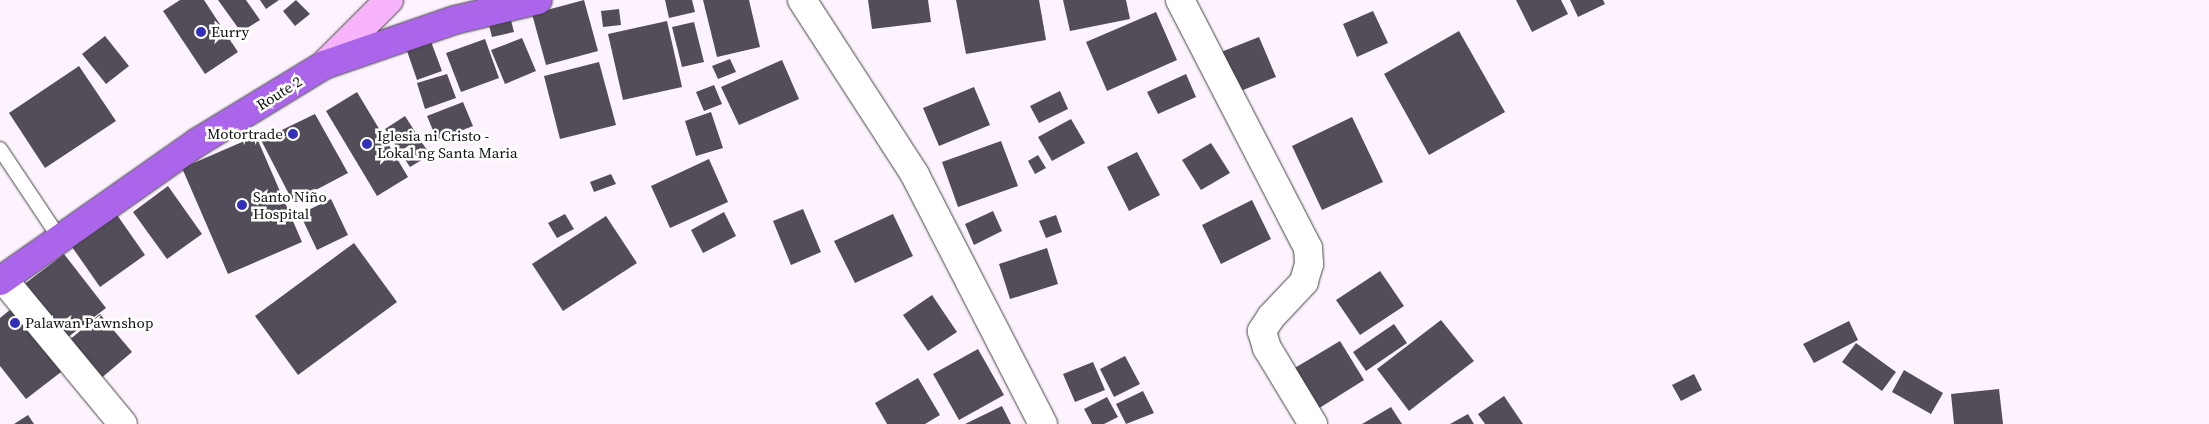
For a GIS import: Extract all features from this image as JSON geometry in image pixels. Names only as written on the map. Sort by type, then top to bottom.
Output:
[{"type":"highway","name":"Route 2","points":[[1,280],[198,142],[324,65],[455,20],[538,0]]},
{"type":"main road","points":[[324,65],[389,0]]},
{"type":"street","points":[[802,0],[915,175],[1043,424]]},
{"type":"street","points":[[1180,0],[1308,248],[1309,264],[1304,282],[1271,316],[1262,331],[1267,348],[1312,424]]},
{"type":"street","points":[[1,280],[123,424]]},
{"type":"lane","points":[[0,149],[60,239]]},
{"type":"building","name":"Eurry","points":[[180,0],[204,0],[238,52],[205,74],[163,11]]},
{"type":"building","points":[[218,0],[246,0],[260,20],[241,32]]},
{"type":"building","points":[[260,0],[279,0],[266,9]]},
{"type":"building","points":[[296,0],[310,14],[295,26],[283,11]]},
{"type":"building","points":[[584,0],[598,51],[546,65],[532,14]]},
{"type":"building","points":[[665,0],[692,0],[695,12],[669,18]]},
{"type":"building","points":[[703,0],[749,0],[760,47],[717,57]]},
{"type":"building","points":[[868,0],[928,0],[931,22],[872,29]]},
{"type":"building","points":[[956,0],[1039,0],[1046,40],[966,54]]},
{"type":"building","points":[[1063,0],[1126,0],[1130,19],[1070,31]]},
{"type":"building","points":[[1516,0],[1561,0],[1568,14],[1532,32]]},
{"type":"building","points":[[1570,0],[1603,0],[1605,4],[1578,17]]},
{"type":"building","points":[[619,9],[621,25],[603,27],[601,11]]},
{"type":"building","points":[[1373,11],[1388,43],[1357,57],[1343,24]]},
{"type":"building","points":[[1156,12],[1177,60],[1107,91],[1086,42]]},
{"type":"building","points":[[511,20],[514,32],[492,37],[489,25]]},
{"type":"building","points":[[667,21],[682,87],[623,100],[608,34]]},
{"type":"building","points":[[694,22],[704,62],[682,67],[672,27]]},
{"type":"building","points":[[1459,31],[1505,112],[1429,155],[1384,74]]},
{"type":"building","points":[[105,36],[129,66],[106,84],[82,54]]},
{"type":"building","points":[[1259,37],[1276,77],[1238,92],[1221,52]]},
{"type":"building","points":[[522,38],[536,71],[505,84],[491,50]]},
{"type":"building","points":[[430,39],[442,71],[417,80],[406,48]]},
{"type":"building","points":[[485,39],[499,78],[461,92],[446,53]]},
{"type":"building","points":[[730,59],[736,72],[718,79],[712,66]]},
{"type":"building","points":[[782,60],[799,99],[739,125],[721,87]]},
{"type":"building","points":[[599,62],[616,125],[560,139],[544,76]]},
{"type":"building","points":[[79,66],[116,121],[45,168],[9,113]]},
{"type":"building","points":[[447,74],[456,98],[425,109],[417,83]]},
{"type":"building","points":[[1186,74],[1196,97],[1158,114],[1147,92]]},
{"type":"building","points":[[714,85],[722,104],[704,111],[696,92]]},
{"type":"building","points":[[974,87],[990,125],[939,146],[923,108]]},
{"type":"building","points":[[1060,91],[1068,109],[1039,123],[1030,106]]},
{"type":"building","name":"Iglesia ni Cristo - Lokal ng Santa Maria","points":[[357,92],[408,177],[377,196],[326,111]]},
{"type":"building","points":[[463,102],[473,126],[437,140],[427,116]]},
{"type":"building","points":[[711,112],[723,148],[696,156],[685,121]]},
{"type":"building","points":[[315,114],[348,173],[293,202],[261,140]]},
{"type":"building","points":[[405,116],[430,155],[410,167],[385,129]]},
{"type":"building","points":[[1352,117],[1383,182],[1322,210],[1292,146]]},
{"type":"building","points":[[1071,119],[1085,143],[1052,161],[1038,137]]},
{"type":"building","name":"Santo Niño Hospital","points":[[256,136],[302,242],[228,274],[182,168]]},
{"type":"building","points":[[1001,141],[1018,186],[958,207],[942,162]]},
{"type":"building","points":[[1211,143],[1230,173],[1201,190],[1182,160]]},
{"type":"building","points":[[1137,152],[1160,195],[1129,211],[1107,167]]},
{"type":"building","points":[[1038,155],[1046,168],[1035,174],[1028,161]]},
{"type":"building","points":[[709,159],[728,202],[670,228],[651,186]]},
{"type":"building","points":[[611,174],[616,184],[594,192],[590,182]]},
{"type":"building","points":[[168,186],[202,234],[167,259],[133,212]]},
{"type":"building","points":[[331,199],[348,235],[317,250],[300,214]]},
{"type":"building","points":[[1252,200],[1271,239],[1221,264],[1202,225]]},
{"type":"building","points":[[803,209],[821,252],[791,265],[773,221]]},
{"type":"building","points":[[993,211],[1002,231],[974,245],[965,224]]},
{"type":"building","points":[[115,212],[145,255],[100,287],[70,244]]},
{"type":"building","points":[[724,212],[736,236],[703,253],[691,230]]},
{"type":"building","points":[[565,214],[574,229],[557,238],[548,223]]},
{"type":"building","points":[[893,214],[913,256],[855,283],[834,241]]},
{"type":"building","points":[[1056,215],[1062,232],[1046,238],[1039,221]]},
{"type":"building","points":[[606,216],[637,263],[563,311],[532,264]]},
{"type":"building","points":[[354,243],[397,302],[298,375],[255,316]]},
{"type":"building","points":[[1047,248],[1058,284],[1010,299],[999,264]]},
{"type":"building","points":[[64,254],[106,308],[59,344],[18,289]]},
{"type":"building","points":[[1380,271],[1404,306],[1360,335],[1336,300]]},
{"type":"building","points":[[932,295],[957,332],[928,351],[903,315]]},
{"type":"building","points":[[16,305],[65,369],[26,399],[0,366],[0,318]]},
{"type":"building","points":[[100,314],[132,352],[99,380],[67,342]]},
{"type":"building","points":[[1441,320],[1474,361],[1409,411],[1377,369]]},
{"type":"building","points":[[1849,321],[1858,340],[1814,363],[1803,344]]},
{"type":"building","points":[[1394,324],[1407,343],[1366,371],[1353,352]]},
{"type":"building","points":[[1340,341],[1364,380],[1313,412],[1288,372]]},
{"type":"building","points":[[1856,343],[1896,372],[1882,391],[1842,362]]},
{"type":"building","points":[[978,349],[1004,395],[959,420],[933,374]]},
{"type":"building","points":[[1125,356],[1140,384],[1114,397],[1100,369]]},
{"type":"building","points":[[1093,362],[1105,390],[1075,402],[1063,374]]},
{"type":"building","points":[[1904,370],[1943,393],[1931,414],[1892,392]]},
{"type":"building","points":[[1694,374],[1702,390],[1681,401],[1672,385]]},
{"type":"building","points":[[918,378],[940,415],[925,424],[887,424],[875,403]]},
{"type":"building","points":[[1999,389],[2003,424],[1954,424],[1951,394]]},
{"type":"building","points":[[1143,391],[1154,413],[1126,424],[1116,404]]},
{"type":"building","points":[[1504,396],[1523,424],[1485,424],[1478,414]]},
{"type":"building","points":[[1107,397],[1118,417],[1104,424],[1092,424],[1084,409]]},
{"type":"building","points":[[1002,406],[1011,424],[965,424]]},
{"type":"building","points":[[1391,407],[1402,424],[1362,424]]},
{"type":"building","points":[[1468,414],[1474,424],[1450,424]]},
{"type":"building","points":[[28,415],[34,424],[14,424]]},
{"type":"place","name":"Eurry","points":[[201,32]]},
{"type":"place","name":"Motortrade","points":[[293,134]]},
{"type":"place","name":"Iglesia ni Cristo - Lokal ng Santa Maria","points":[[367,144]]},
{"type":"place","name":"Santo Niño Hospital","points":[[242,205]]},
{"type":"place","name":"Palawan Pawnshop","points":[[15,323]]}]
